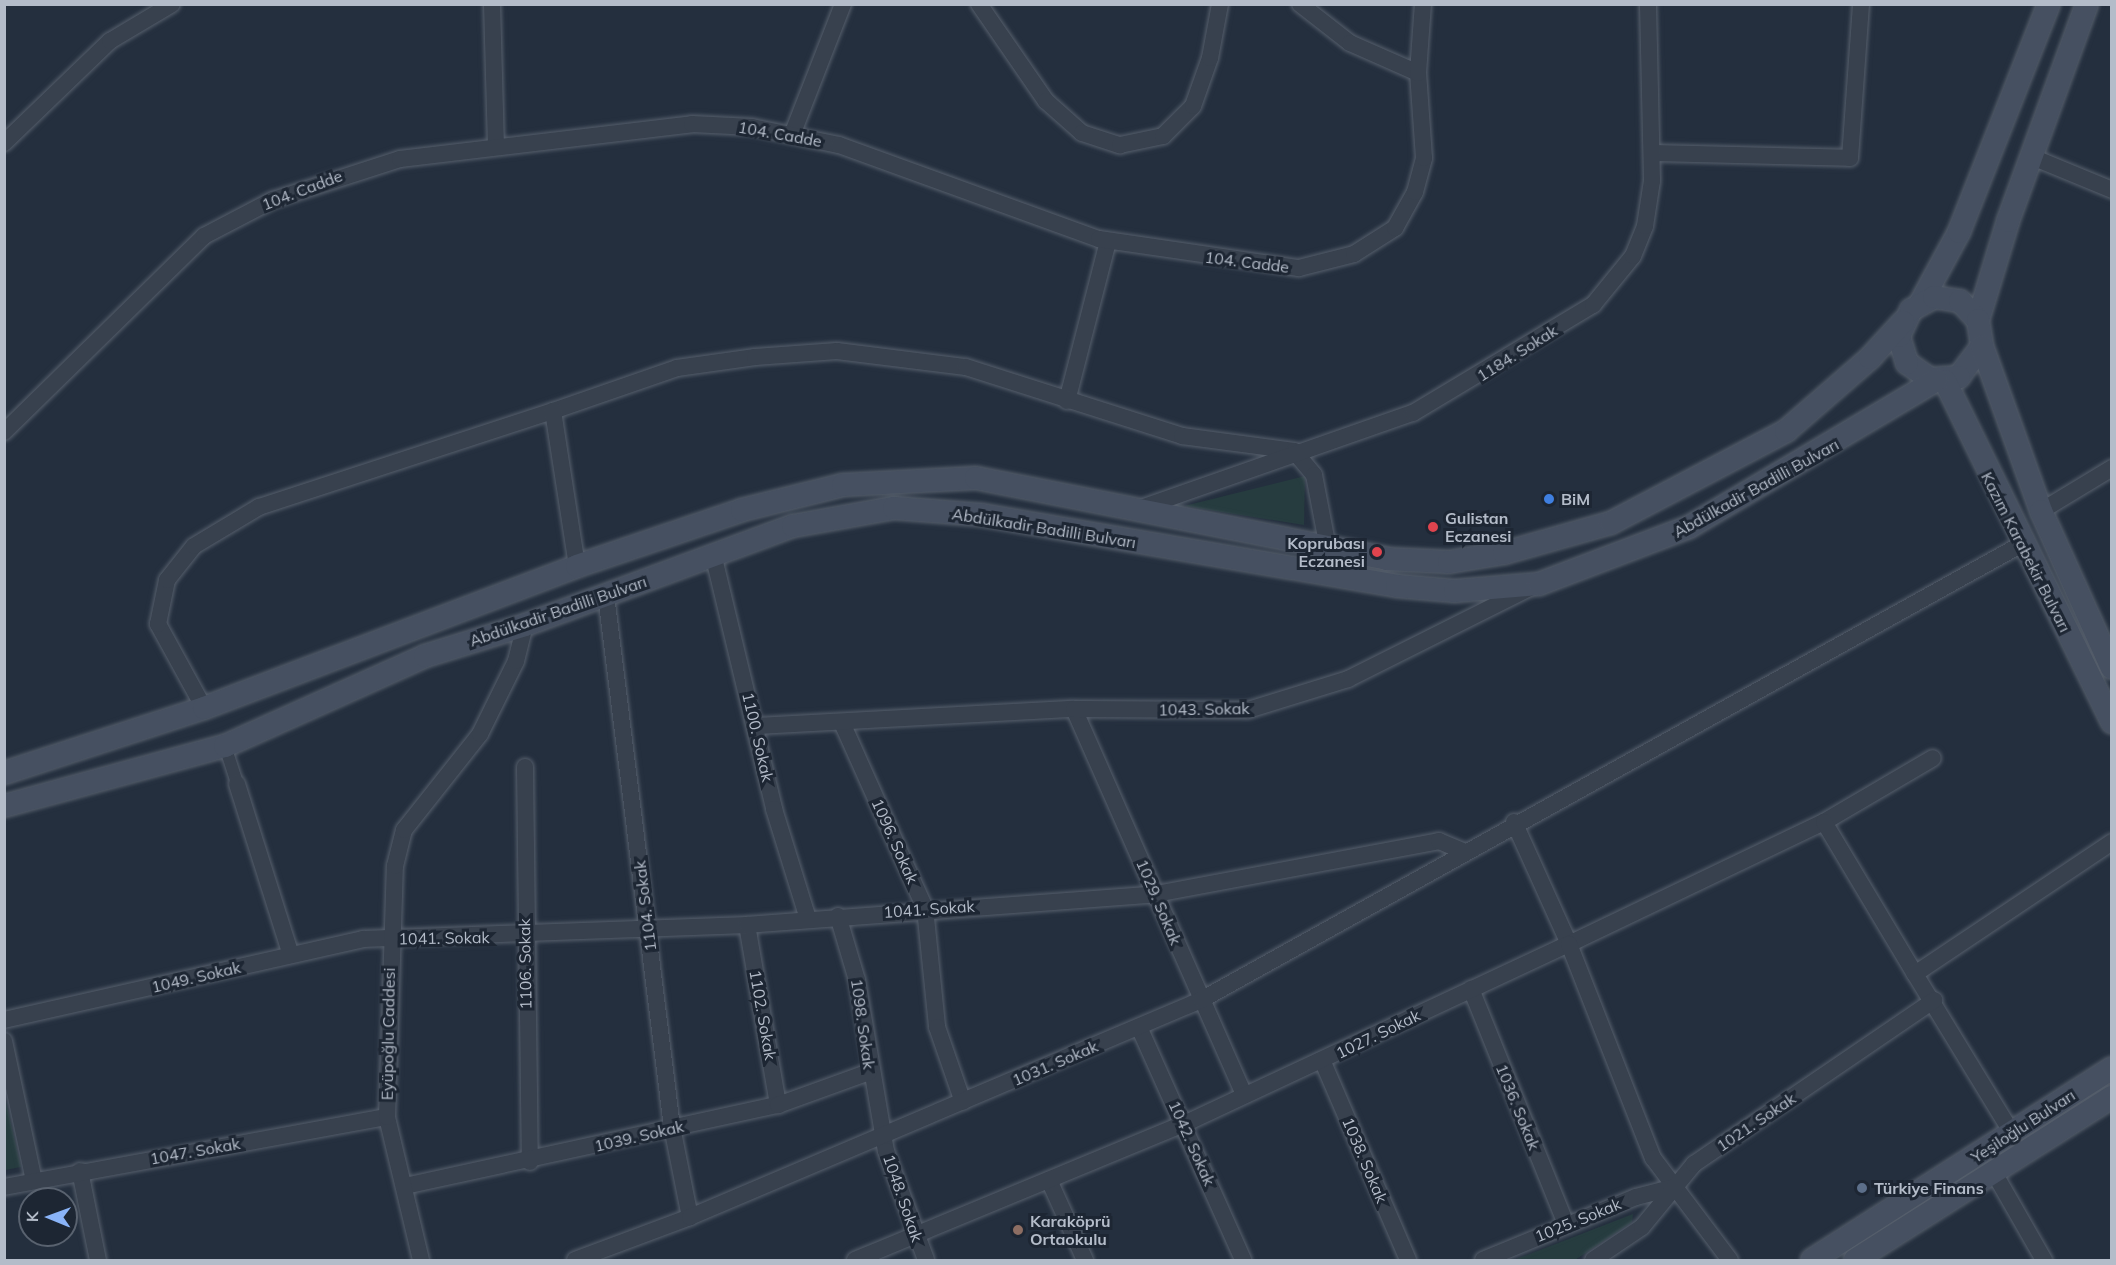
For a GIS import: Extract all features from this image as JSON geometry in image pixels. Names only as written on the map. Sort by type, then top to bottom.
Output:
[{"type":"main road","points":[[2049,4],[1959,232],[1922,302],[1903,322],[1899,336],[1907,363],[1941,380],[1970,369],[1982,346],[1978,320],[2032,157],[2087,4]]},
{"type":"main road","points":[[1922,302],[1954,299],[1978,320]]},
{"type":"main road","name":"Abdülkadir Badilli Bulvarı","points":[[4,773],[204,708],[577,566],[742,510],[843,485],[976,478],[1141,508],[1328,548],[1449,562],[1611,523],[1786,431],[1870,358],[1903,322]]},
{"type":"main road","name":"Kazım Karabekir Bulvarı","points":[[1982,346],[2042,511],[2109,655]]},
{"type":"main road","name":"Abdülkadir Badilli Bulvarı","points":[[4,806],[225,746],[425,656],[525,626],[793,526],[894,508],[982,514],[1397,586],[1455,591],[1539,584],[1689,527],[1941,380]]},
{"type":"main road","name":"Kazım Karabekir Bulvarı","points":[[1941,380],[2112,722]]},
{"type":"main road","name":"Yeşiloğlu Bulvarı","points":[[1812,1260],[2112,1068]]},
{"type":"main road","name":"Yeşiloğlu Bulvarı","points":[[1864,1258],[1993,1171],[2112,1097]]},
{"type":"street","points":[[4,143],[110,41],[172,4]]},
{"type":"street","points":[[492,4],[496,146]]},
{"type":"street","points":[[792,135],[843,4]]},
{"type":"street","points":[[979,4],[1046,101],[1082,133],[1120,145],[1163,136],[1193,106],[1210,58],[1220,4]]},
{"type":"street","points":[[1300,4],[1350,43],[1418,73]]},
{"type":"street","name":"104. Cadde","points":[[4,432],[204,236],[328,178],[400,159],[496,146],[692,124],[792,135],[839,145],[1108,241],[1299,268],[1354,254],[1395,228],[1416,192],[1424,158],[1418,73],[1422,4]]},
{"type":"street","name":"1184. Sokak","points":[[1141,508],[1294,451],[1413,413],[1593,305],[1633,256],[1645,226],[1652,153],[1648,4]]},
{"type":"street","points":[[1652,153],[1850,158],[1861,4]]},
{"type":"street","points":[[2032,157],[2112,190]]},
{"type":"street","points":[[1067,400],[1108,241]]},
{"type":"street","points":[[204,708],[158,624],[167,580],[194,546],[259,507],[677,368],[837,351],[966,367],[1182,436],[1294,451],[1314,475],[1328,548]]},
{"type":"street","points":[[553,411],[577,566]]},
{"type":"street","points":[[2042,511],[2112,468]]},
{"type":"street","name":"1031. Sokak","points":[[575,1260],[690,1217],[1201,1000],[1514,822],[2022,544]]},
{"type":"street","name":"1100. Sokak","points":[[713,554],[757,726],[774,809],[808,919]]},
{"type":"street","name":"1043. Sokak","points":[[757,726],[843,725],[1074,709],[1248,710],[1280,702],[1348,679],[1539,584]]},
{"type":"street","name":"1104. Sokak","points":[[606,595],[672,1128],[690,1217]]},
{"type":"street","name":"Eyüpoğlu Caddesi","points":[[421,1260],[387,1117],[388,938],[404,830],[480,734],[516,662],[525,626]]},
{"type":"street","name":"1029. Sokak","points":[[1074,709],[1244,1095]]},
{"type":"street","name":"1096. Sokak","points":[[843,725],[925,908],[937,1027],[963,1102]]},
{"type":"street","points":[[225,746],[291,955]]},
{"type":"street","name":"1027. Sokak","points":[[855,1260],[1184,1124],[1322,1060],[1824,822],[1933,758]]},
{"type":"street","name":"1106. Sokak","points":[[525,767],[524,937],[530,1162]]},
{"type":"street","points":[[1514,822],[1569,944],[1653,1158],[1730,1260]]},
{"type":"street","points":[[1824,822],[1915,974],[1934,1000],[2012,1133]]},
{"type":"street","name":"1041. Sokak","points":[[388,938],[524,937],[747,925],[925,908],[1156,894],[1438,841],[1463,851]]},
{"type":"street","points":[[1915,974],[2112,842]]},
{"type":"street","name":"1098. Sokak","points":[[838,916],[857,980],[869,1072],[884,1134]]},
{"type":"street","name":"1102. Sokak","points":[[747,925],[778,1105]]},
{"type":"street","name":"1049. Sokak","points":[[4,1020],[291,955],[388,938]]},
{"type":"street","name":"1036. Sokak","points":[[1470,989],[1566,1224]]},
{"type":"street","name":"1021. Sokak","points":[[1593,1260],[1642,1227],[1694,1164],[1934,1000]]},
{"type":"street","name":"1042. Sokak","points":[[1139,1027],[1243,1260]]},
{"type":"street","points":[[4,1041],[34,1181]]},
{"type":"street","name":"1038. Sokak","points":[[1322,1060],[1408,1260]]},
{"type":"street","name":"1039. Sokak","points":[[405,1186],[530,1162],[778,1105],[869,1072]]},
{"type":"street","name":"1047. Sokak","points":[[4,1187],[387,1117]]},
{"type":"street","name":"1048. Sokak","points":[[884,1134],[914,1235],[926,1260]]},
{"type":"street","points":[[1993,1171],[2044,1260]]},
{"type":"street","points":[[80,1172],[98,1260]]},
{"type":"street","points":[[1049,1180],[1085,1260]]},
{"type":"street","name":"1025. Sokak","points":[[1483,1260],[1566,1224],[1675,1187]]},
{"type":"green space","points":[[1305,476],[1304,525],[1184,506]]},
{"type":"green space","points":[[4,1093],[21,1167],[5,1170],[4,1170]]},
{"type":"green space","points":[[1633,1214],[1632,1222],[1575,1260],[1514,1260]]},
{"type":"place","name":"BiM","points":[[1549,499]]},
{"type":"place","name":"Gulistan Eczanesi","points":[[1433,527]]},
{"type":"place","name":"Koprubası Eczanesi","points":[[1377,552]]},
{"type":"place","name":"Türkiye Finans","points":[[1862,1188]]},
{"type":"place","name":"Karaköprü Ortaokulu","points":[[1018,1230]]}]
